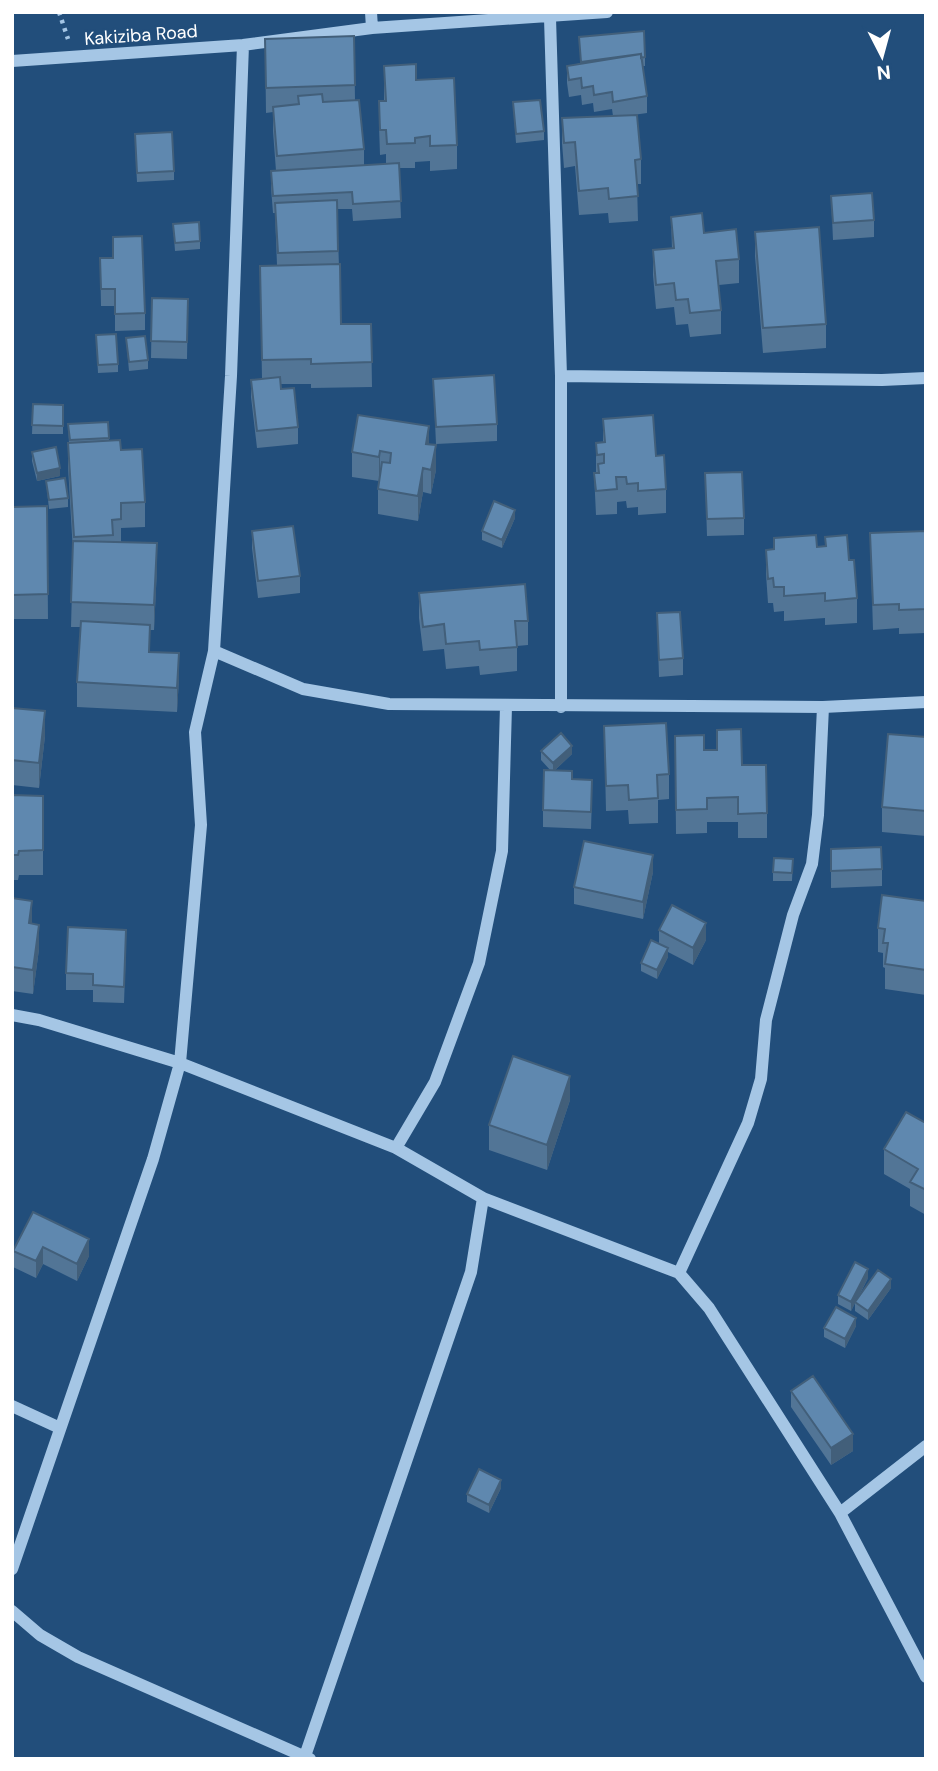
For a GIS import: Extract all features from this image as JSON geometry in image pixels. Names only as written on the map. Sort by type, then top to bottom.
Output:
[{"type":"street","points":[[371,12],[372,28]]},
{"type":"street","name":"Kakiziba Road","points":[[12,61],[243,45],[372,28],[550,18],[607,12]]},
{"type":"street","points":[[550,18],[561,376],[561,707]]},
{"type":"street","points":[[12,1569],[153,1159],[180,1063],[201,825],[195,732],[214,651],[232,376],[243,45]]},
{"type":"street","points":[[561,376],[883,380],[926,378]]},
{"type":"street","points":[[214,651],[303,689],[389,704],[823,707],[926,702]]},
{"type":"street","points":[[396,1148],[435,1082],[479,963],[502,851],[506,706]]},
{"type":"street","points":[[679,1273],[748,1123],[761,1079],[766,1020],[776,975],[812,864],[818,815],[823,707]]},
{"type":"street","points":[[12,1015],[39,1020],[180,1063],[396,1148],[483,1198],[679,1273],[709,1308],[840,1513],[926,1677]]},
{"type":"street","points":[[12,1611],[40,1635],[78,1657],[306,1758],[471,1272],[483,1198]]},
{"type":"street","points":[[12,1406],[60,1428]]},
{"type":"street","points":[[840,1513],[926,1446]]},
{"type":"building","points":[[644,31],[645,57],[641,58],[641,54],[581,62],[579,37]]},
{"type":"building","points":[[354,36],[355,85],[266,88],[265,39]]},
{"type":"building","points":[[641,54],[647,96],[613,102],[612,92],[594,95],[593,86],[582,88],[581,78],[569,80],[567,66]]},
{"type":"building","points":[[416,64],[416,80],[454,78],[457,145],[430,146],[430,136],[415,138],[415,143],[387,144],[386,130],[380,130],[379,101],[386,101],[384,66]]},
{"type":"building","points":[[322,94],[323,102],[359,100],[364,149],[277,156],[273,107],[299,104],[298,96]]},
{"type":"building","points":[[540,100],[544,131],[516,134],[513,102]]},
{"type":"building","points":[[637,115],[641,159],[635,160],[638,196],[609,199],[608,188],[579,191],[575,142],[564,143],[562,118]]},
{"type":"building","points":[[172,132],[174,171],[137,173],[135,134]]},
{"type":"building","points":[[399,163],[401,201],[353,204],[352,192],[273,196],[271,171]]},
{"type":"building","points":[[872,193],[874,220],[833,223],[831,196]]},
{"type":"building","points":[[337,200],[338,251],[278,253],[275,203]]},
{"type":"building","points":[[702,213],[704,233],[736,229],[739,259],[716,261],[721,310],[690,313],[688,299],[676,300],[674,283],[656,285],[653,250],[674,248],[671,217]]},
{"type":"building","points":[[199,222],[200,241],[175,243],[173,224]]},
{"type":"building","points":[[819,227],[826,324],[763,328],[755,232]]},
{"type":"building","points":[[142,236],[145,313],[115,314],[115,289],[101,289],[100,258],[113,258],[113,237]]},
{"type":"building","points":[[340,264],[341,324],[371,324],[372,362],[311,364],[311,359],[262,360],[260,266]]},
{"type":"building","points":[[152,298],[188,299],[187,342],[151,341]]},
{"type":"building","points":[[116,334],[118,364],[98,365],[96,335]]},
{"type":"building","points":[[145,336],[148,360],[129,362],[126,338]]},
{"type":"building","points":[[494,375],[497,424],[436,427],[433,379]]},
{"type":"building","points":[[280,377],[281,389],[294,388],[298,427],[257,431],[251,380]]},
{"type":"building","points":[[33,404],[63,405],[63,426],[32,425]]},
{"type":"building","points":[[358,415],[429,426],[426,444],[436,445],[431,470],[423,468],[418,496],[378,489],[382,462],[390,463],[391,453],[380,451],[379,457],[352,452]]},
{"type":"building","points":[[653,415],[656,456],[664,455],[666,489],[638,491],[638,483],[627,484],[626,477],[616,477],[617,489],[596,491],[594,473],[599,473],[598,464],[604,463],[604,454],[597,455],[596,443],[605,442],[603,419]]},
{"type":"building","points":[[108,422],[109,438],[70,440],[68,424]]},
{"type":"building","points":[[120,440],[121,450],[142,449],[145,502],[121,503],[121,519],[112,520],[113,535],[74,537],[68,443]]},
{"type":"building","points":[[56,447],[60,468],[37,473],[32,452]]},
{"type":"building","points":[[742,472],[744,518],[707,519],[705,473]]},
{"type":"building","points":[[65,478],[68,498],[49,500],[46,481]]},
{"type":"building","points":[[494,501],[515,510],[502,540],[482,531]]},
{"type":"building","points":[[47,506],[48,594],[12,595],[12,507]]},
{"type":"building","points":[[293,526],[300,576],[258,581],[252,531]]},
{"type":"building","points":[[926,531],[926,609],[899,610],[899,604],[873,605],[870,533]]},
{"type":"building","points":[[816,535],[817,547],[826,546],[825,537],[847,535],[849,560],[854,560],[857,598],[825,601],[825,593],[784,596],[784,587],[774,587],[773,578],[768,579],[766,550],[774,549],[774,538]]},
{"type":"building","points":[[73,541],[157,543],[154,605],[71,602]]},
{"type":"building","points":[[525,584],[528,621],[515,621],[517,647],[480,650],[479,641],[446,644],[444,624],[423,627],[419,593]]},
{"type":"building","points":[[680,612],[683,658],[659,660],[657,613]]},
{"type":"building","points":[[81,621],[150,625],[149,652],[179,653],[177,688],[77,682]]},
{"type":"building","points":[[12,708],[45,711],[39,763],[12,760]]},
{"type":"building","points":[[666,723],[669,774],[657,775],[658,798],[629,800],[628,785],[606,786],[604,726]]},
{"type":"building","points":[[741,729],[742,765],[766,765],[767,813],[738,814],[738,797],[707,798],[707,809],[676,810],[675,736],[704,735],[704,750],[717,750],[717,730]]},
{"type":"building","points":[[561,733],[572,746],[553,763],[541,751]]},
{"type":"building","points":[[888,734],[926,737],[926,811],[882,807]]},
{"type":"building","points":[[544,770],[572,771],[572,779],[592,780],[591,812],[543,810]]},
{"type":"building","points":[[12,795],[43,796],[43,850],[19,851],[18,855],[12,855]]},
{"type":"building","points":[[584,841],[653,855],[643,902],[574,887]]},
{"type":"building","points":[[881,847],[882,869],[831,871],[831,849]]},
{"type":"building","points":[[774,858],[793,859],[792,873],[773,872]]},
{"type":"building","points":[[882,895],[926,901],[926,970],[885,964],[888,943],[883,943],[885,929],[878,928]]},
{"type":"building","points":[[12,898],[32,901],[29,923],[39,925],[33,970],[12,967]]},
{"type":"building","points":[[672,905],[706,923],[693,948],[659,930]]},
{"type":"building","points":[[68,927],[126,930],[124,987],[93,985],[93,974],[66,973]]},
{"type":"building","points":[[651,940],[668,948],[657,970],[641,963]]},
{"type":"building","points":[[513,1056],[570,1076],[547,1145],[489,1125]]},
{"type":"building","points":[[906,1112],[926,1123],[926,1190],[910,1182],[918,1169],[884,1149]]},
{"type":"building","points":[[33,1212],[89,1239],[77,1264],[43,1247],[36,1261],[13,1251]]},
{"type":"building","points":[[855,1262],[868,1269],[851,1302],[838,1295]]},
{"type":"building","points":[[878,1270],[891,1279],[868,1311],[855,1302]]},
{"type":"building","points":[[836,1307],[856,1318],[845,1339],[824,1328]]},
{"type":"building","points":[[813,1376],[853,1434],[831,1448],[791,1391]]},
{"type":"building","points":[[479,1469],[501,1480],[489,1505],[467,1494]]}]
